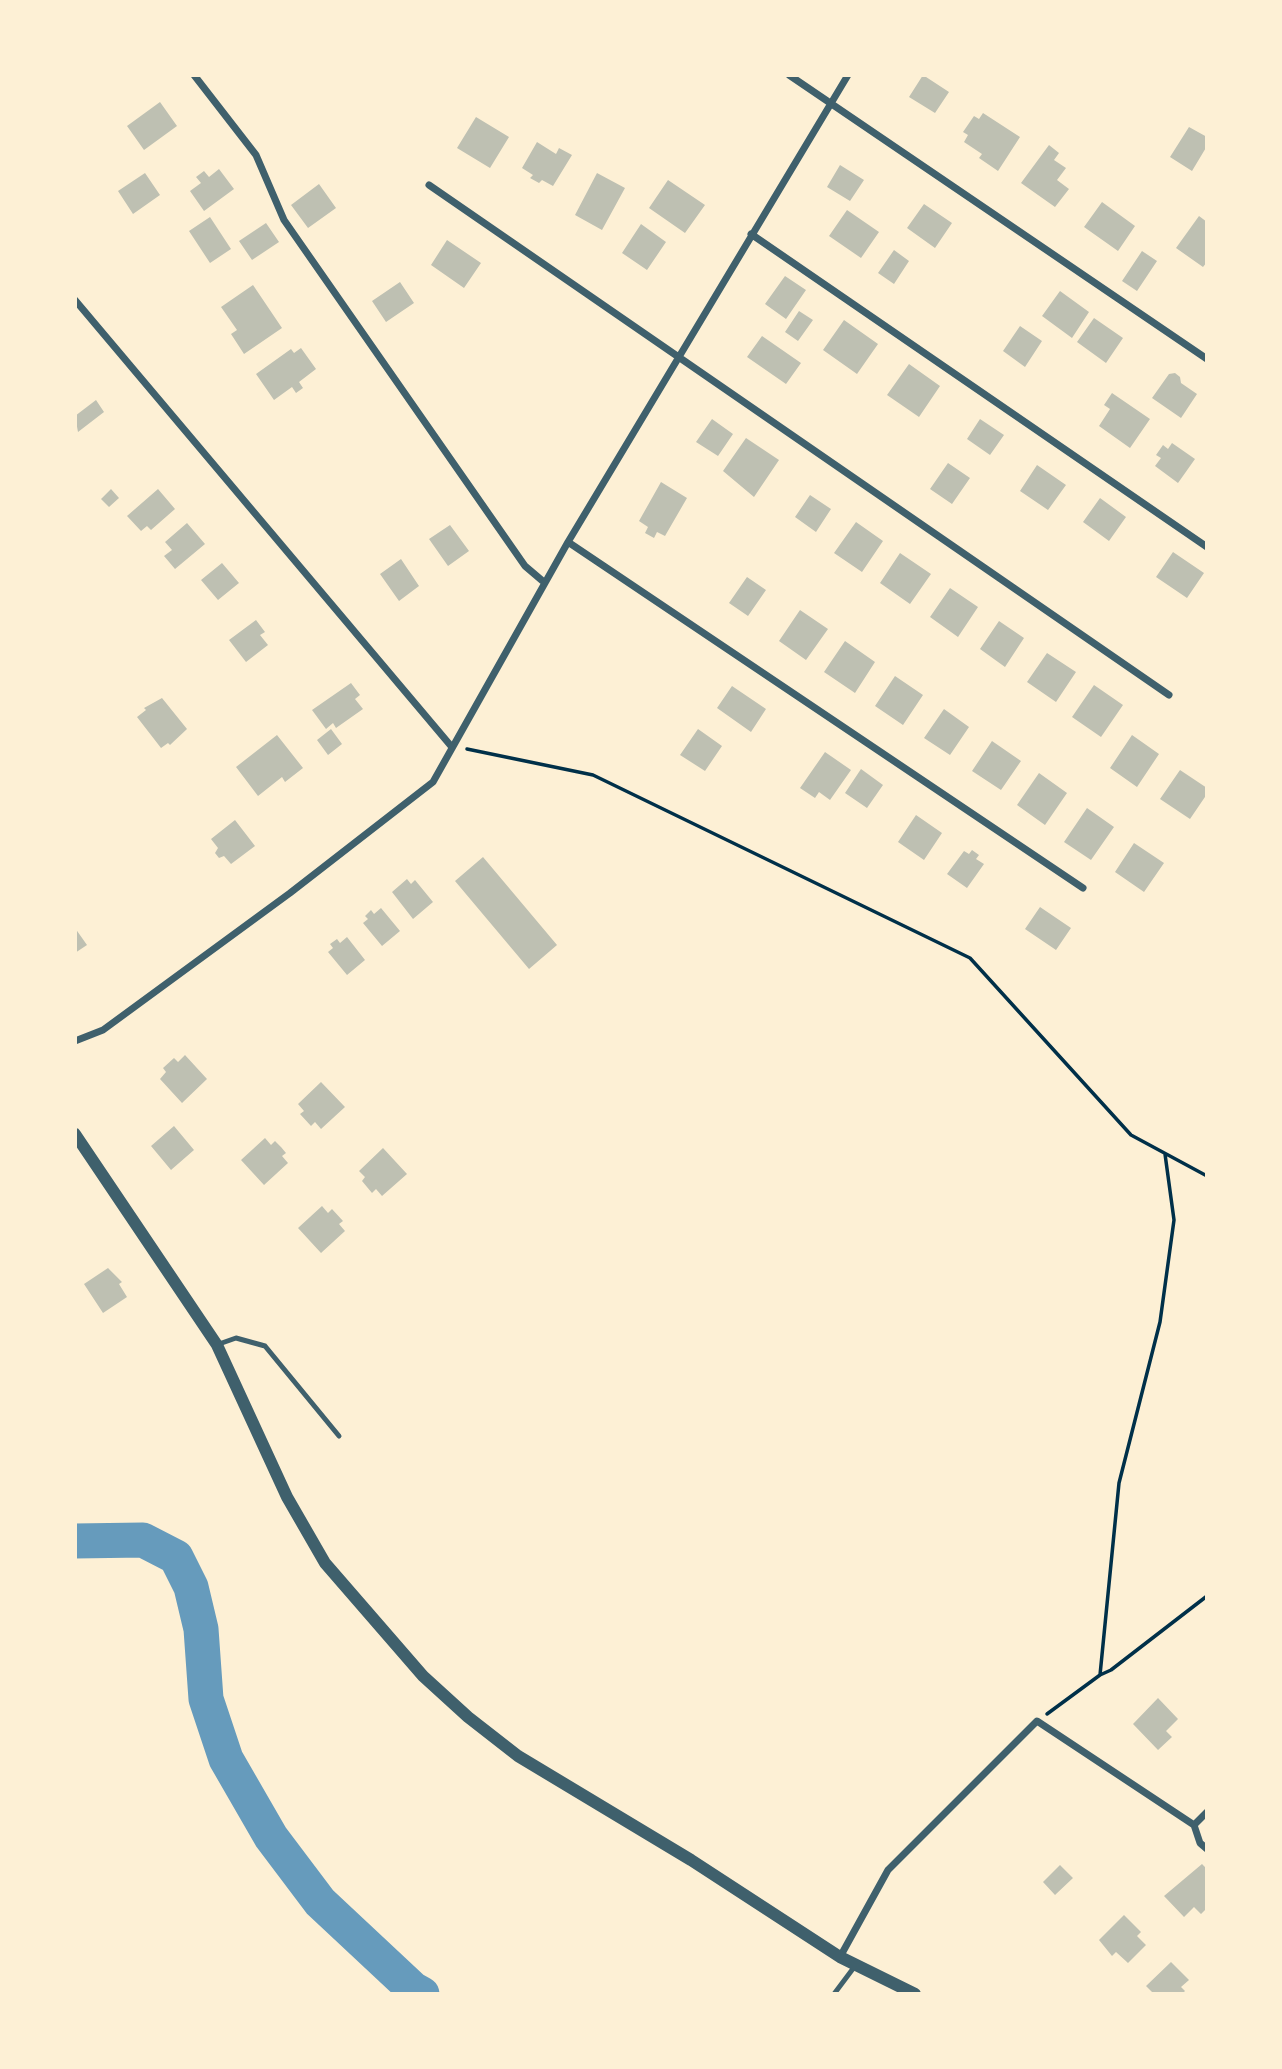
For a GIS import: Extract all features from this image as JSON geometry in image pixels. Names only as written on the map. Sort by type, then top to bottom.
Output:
[{"type":"street","points":[[194,75],[256,155],[291,231],[524,566],[545,583]]},
{"type":"street","points":[[789,75],[1207,359]]},
{"type":"street","points":[[75,1041],[113,1022],[290,893],[433,782],[568,542],[848,75]]},
{"type":"street","points":[[429,185],[1169,695]]},
{"type":"street","points":[[751,234],[1207,547]]},
{"type":"street","points":[[75,300],[451,746]]},
{"type":"street","points":[[568,542],[1083,888]]},
{"type":"street","points":[[75,1134],[217,1345],[287,1497],[325,1563],[423,1676],[468,1717],[518,1756],[691,1860],[839,1957],[915,1994]]},
{"type":"street","points":[[839,1957],[888,1870],[1037,1721],[1194,1825],[1200,1843],[1207,1849]]},
{"type":"street","points":[[1194,1825],[1207,1812]]},
{"type":"lane","points":[[217,1345],[236,1338],[265,1346],[340,1436]]},
{"type":"lane","points":[[834,1994],[857,1964]]},
{"type":"path","points":[[451,746],[593,775],[970,958],[1130,1135],[1207,1176]]},
{"type":"path","points":[[1100,1675],[1119,1483],[1160,1322],[1174,1220],[1165,1153]]},
{"type":"path","points":[[1037,1721],[1100,1675],[1111,1670],[1207,1596]]},
{"type":"building","points":[[923,75],[949,92],[935,113],[909,97]]},
{"type":"building","points":[[160,102],[177,126],[144,150],[127,126]]},
{"type":"building","points":[[983,113],[1020,137],[998,171],[979,158],[982,154],[964,142],[968,135],[963,132],[974,116],[979,119]]},
{"type":"building","points":[[476,117],[509,137],[490,168],[457,148]]},
{"type":"building","points":[[1189,127],[1207,137],[1207,146],[1192,171],[1170,157]]},
{"type":"building","points":[[537,142],[556,154],[559,148],[572,155],[553,186],[530,178],[533,175],[522,168]]},
{"type":"building","points":[[1049,145],[1059,153],[1054,160],[1066,168],[1057,180],[1069,189],[1055,207],[1021,183]]},
{"type":"building","points":[[840,165],[864,180],[850,201],[827,187]]},
{"type":"building","points":[[219,169],[234,189],[204,211],[190,191],[201,183],[196,177],[204,171],[209,177]]},
{"type":"building","points":[[145,173],[160,195],[133,214],[118,191]]},
{"type":"building","points":[[597,173],[625,188],[602,230],[575,215]]},
{"type":"building","points":[[668,180],[705,205],[685,233],[649,208]]},
{"type":"building","points":[[319,184],[336,208],[308,228],[291,205]]},
{"type":"building","points":[[1102,202],[1135,226],[1118,251],[1084,227]]},
{"type":"building","points":[[924,204],[952,223],[935,248],[907,228]]},
{"type":"building","points":[[847,210],[879,232],[861,258],[829,236]]},
{"type":"building","points":[[1199,216],[1207,222],[1207,262],[1203,267],[1176,248]]},
{"type":"building","points":[[210,217],[231,249],[210,263],[189,231]]},
{"type":"building","points":[[266,223],[279,242],[252,260],[239,241]]},
{"type":"building","points":[[641,224],[666,242],[647,270],[622,253]]},
{"type":"building","points":[[447,240],[481,263],[464,288],[431,265]]},
{"type":"building","points":[[894,250],[909,261],[894,284],[878,273]]},
{"type":"building","points":[[1142,251],[1157,261],[1137,291],[1122,281]]},
{"type":"building","points":[[785,276],[806,290],[786,319],[765,304]]},
{"type":"building","points":[[400,282],[414,303],[386,322],[372,301]]},
{"type":"building","points":[[253,285],[282,328],[244,354],[231,334],[237,330],[221,307]]},
{"type":"building","points":[[1060,291],[1089,312],[1072,338],[1042,316]]},
{"type":"building","points":[[799,311],[813,320],[798,341],[785,332]]},
{"type":"building","points":[[1094,318],[1123,338],[1106,363],[1077,342]]},
{"type":"building","points":[[844,320],[878,344],[857,374],[823,350]]},
{"type":"building","points":[[1020,326],[1042,341],[1025,367],[1003,351]]},
{"type":"building","points":[[762,336],[801,363],[786,384],[747,357]]},
{"type":"building","points":[[301,348],[316,369],[299,382],[303,388],[296,393],[292,387],[274,400],[256,374],[291,349],[294,353]]},
{"type":"building","points":[[909,364],[940,386],[919,417],[887,395]]},
{"type":"building","points":[[1175,373],[1180,377],[1181,383],[1197,394],[1181,418],[1152,398],[1169,374]]},
{"type":"building","points":[[1112,393],[1150,419],[1130,448],[1099,426],[1110,409],[1104,405]]},
{"type":"building","points":[[96,400],[104,412],[78,432],[75,416]]},
{"type":"building","points":[[712,419],[733,434],[718,456],[696,442]]},
{"type":"building","points":[[980,419],[1004,435],[990,455],[967,439]]},
{"type":"building","points":[[746,438],[779,460],[754,497],[723,471]]},
{"type":"building","points":[[1172,443],[1195,459],[1178,483],[1155,466],[1161,458],[1156,455],[1163,445],[1168,449]]},
{"type":"building","points":[[948,463],[970,478],[952,504],[930,489]]},
{"type":"building","points":[[1037,465],[1066,485],[1048,510],[1020,491]]},
{"type":"building","points":[[661,482],[687,498],[665,536],[657,532],[654,538],[645,533],[648,527],[639,521]]},
{"type":"building","points":[[111,489],[119,498],[109,507],[101,499]]},
{"type":"building","points":[[158,489],[175,509],[151,530],[147,526],[141,531],[127,516]]},
{"type":"building","points":[[810,495],[831,509],[816,532],[795,517]]},
{"type":"building","points":[[1100,498],[1126,517],[1109,541],[1083,522]]},
{"type":"building","points":[[856,522],[883,541],[862,572],[834,553]]},
{"type":"building","points":[[187,523],[205,544],[175,569],[164,556],[172,550],[165,542]]},
{"type":"building","points":[[450,525],[469,551],[448,566],[429,539]]},
{"type":"building","points":[[1173,552],[1204,573],[1187,598],[1156,577]]},
{"type":"building","points":[[900,553],[931,574],[910,604],[880,583]]},
{"type":"building","points":[[401,559],[419,586],[399,601],[380,574]]},
{"type":"building","points":[[222,563],[239,583],[218,600],[201,580]]},
{"type":"building","points":[[747,577],[766,590],[748,616],[729,603]]},
{"type":"building","points":[[950,588],[978,607],[958,637],[930,617]]},
{"type":"building","points":[[800,610],[828,629],[806,660],[779,641]]},
{"type":"building","points":[[256,620],[265,632],[260,635],[268,645],[246,662],[229,640]]},
{"type":"building","points":[[999,621],[1024,638],[1005,667],[980,649]]},
{"type":"building","points":[[845,641],[875,662],[855,693],[824,672]]},
{"type":"building","points":[[1047,653],[1076,672],[1056,702],[1027,682]]},
{"type":"building","points":[[895,676],[923,695],[903,725],[875,706]]},
{"type":"building","points":[[351,683],[360,695],[355,699],[363,709],[336,728],[333,723],[326,729],[312,710]]},
{"type":"building","points":[[1094,685],[1123,705],[1101,737],[1072,717]]},
{"type":"building","points":[[732,686],[766,709],[751,732],[717,708]]},
{"type":"building","points":[[162,698],[187,729],[170,745],[168,743],[161,748],[137,717],[146,710],[144,708]]},
{"type":"building","points":[[944,709],[969,727],[950,755],[924,738]]},
{"type":"building","points":[[331,729],[342,744],[328,755],[317,740]]},
{"type":"building","points":[[698,729],[722,746],[705,771],[680,755]]},
{"type":"building","points":[[277,735],[303,768],[285,782],[282,777],[258,796],[236,767]]},
{"type":"building","points":[[1132,735],[1159,754],[1137,787],[1110,768]]},
{"type":"building","points":[[992,741],[1021,761],[1001,790],[972,771]]},
{"type":"building","points":[[825,752],[851,770],[830,800],[819,792],[815,798],[800,788]]},
{"type":"building","points":[[861,769],[883,785],[867,808],[845,793]]},
{"type":"building","points":[[1180,770],[1207,788],[1207,794],[1190,819],[1160,799]]},
{"type":"building","points":[[1039,773],[1067,793],[1045,825],[1017,805]]},
{"type":"building","points":[[1087,808],[1114,827],[1091,860],[1064,842]]},
{"type":"building","points":[[916,815],[942,833],[924,860],[898,842]]},
{"type":"building","points":[[235,820],[255,846],[231,864],[224,856],[219,858],[215,853],[218,848],[211,839]]},
{"type":"building","points":[[1134,843],[1164,863],[1144,892],[1115,872]]},
{"type":"building","points":[[972,850],[979,855],[976,859],[984,864],[967,888],[947,874],[964,851],[969,854]]},
{"type":"building","points":[[483,857],[557,945],[529,969],[455,881]]},
{"type":"building","points":[[407,879],[411,884],[415,880],[433,902],[413,919],[392,892]]},
{"type":"building","points":[[1040,907],[1071,928],[1056,950],[1025,929]]},
{"type":"building","points":[[381,908],[400,931],[382,946],[363,923],[368,919],[365,916],[371,910],[374,914]]},
{"type":"building","points":[[75,928],[87,945],[75,953]]},
{"type":"building","points":[[347,937],[365,960],[347,975],[328,952],[333,948],[330,944],[337,939],[340,943]]},
{"type":"building","points":[[185,1055],[207,1079],[182,1103],[160,1079],[166,1072],[163,1068],[174,1058],[178,1062]]},
{"type":"building","points":[[321,1082],[345,1107],[321,1129],[315,1122],[311,1126],[300,1114],[304,1111],[298,1104]]},
{"type":"building","points":[[174,1126],[194,1150],[171,1170],[151,1146]]},
{"type":"building","points":[[265,1138],[271,1145],[275,1141],[281,1147],[286,1153],[282,1156],[288,1163],[264,1185],[241,1160]]},
{"type":"building","points":[[383,1148],[407,1174],[382,1196],[376,1189],[372,1193],[362,1181],[365,1177],[359,1171]]},
{"type":"building","points":[[322,1206],[328,1213],[332,1209],[343,1221],[339,1224],[345,1231],[321,1253],[298,1228]]},
{"type":"building","points":[[108,1268],[122,1282],[119,1284],[127,1297],[103,1313],[84,1284]]},
{"type":"building","points":[[1158,1698],[1178,1719],[1166,1731],[1172,1737],[1158,1750],[1133,1724]]},
{"type":"building","points":[[1202,1864],[1207,1869],[1207,1908],[1201,1914],[1194,1907],[1184,1917],[1164,1896]]},
{"type":"building","points":[[1060,1865],[1073,1878],[1055,1895],[1043,1882]]},
{"type":"building","points":[[1124,1915],[1141,1932],[1137,1936],[1146,1945],[1128,1963],[1116,1952],[1112,1956],[1099,1940]]},
{"type":"building","points":[[1171,1962],[1189,1980],[1181,1987],[1185,1991],[1182,1994],[1154,1994],[1146,1986]]},
{"type":"waterway","points":[[75,1541],[143,1540],[176,1557],[191,1587],[201,1629],[206,1699],[226,1759],[271,1837],[320,1902],[413,1989],[422,1994]]}]
